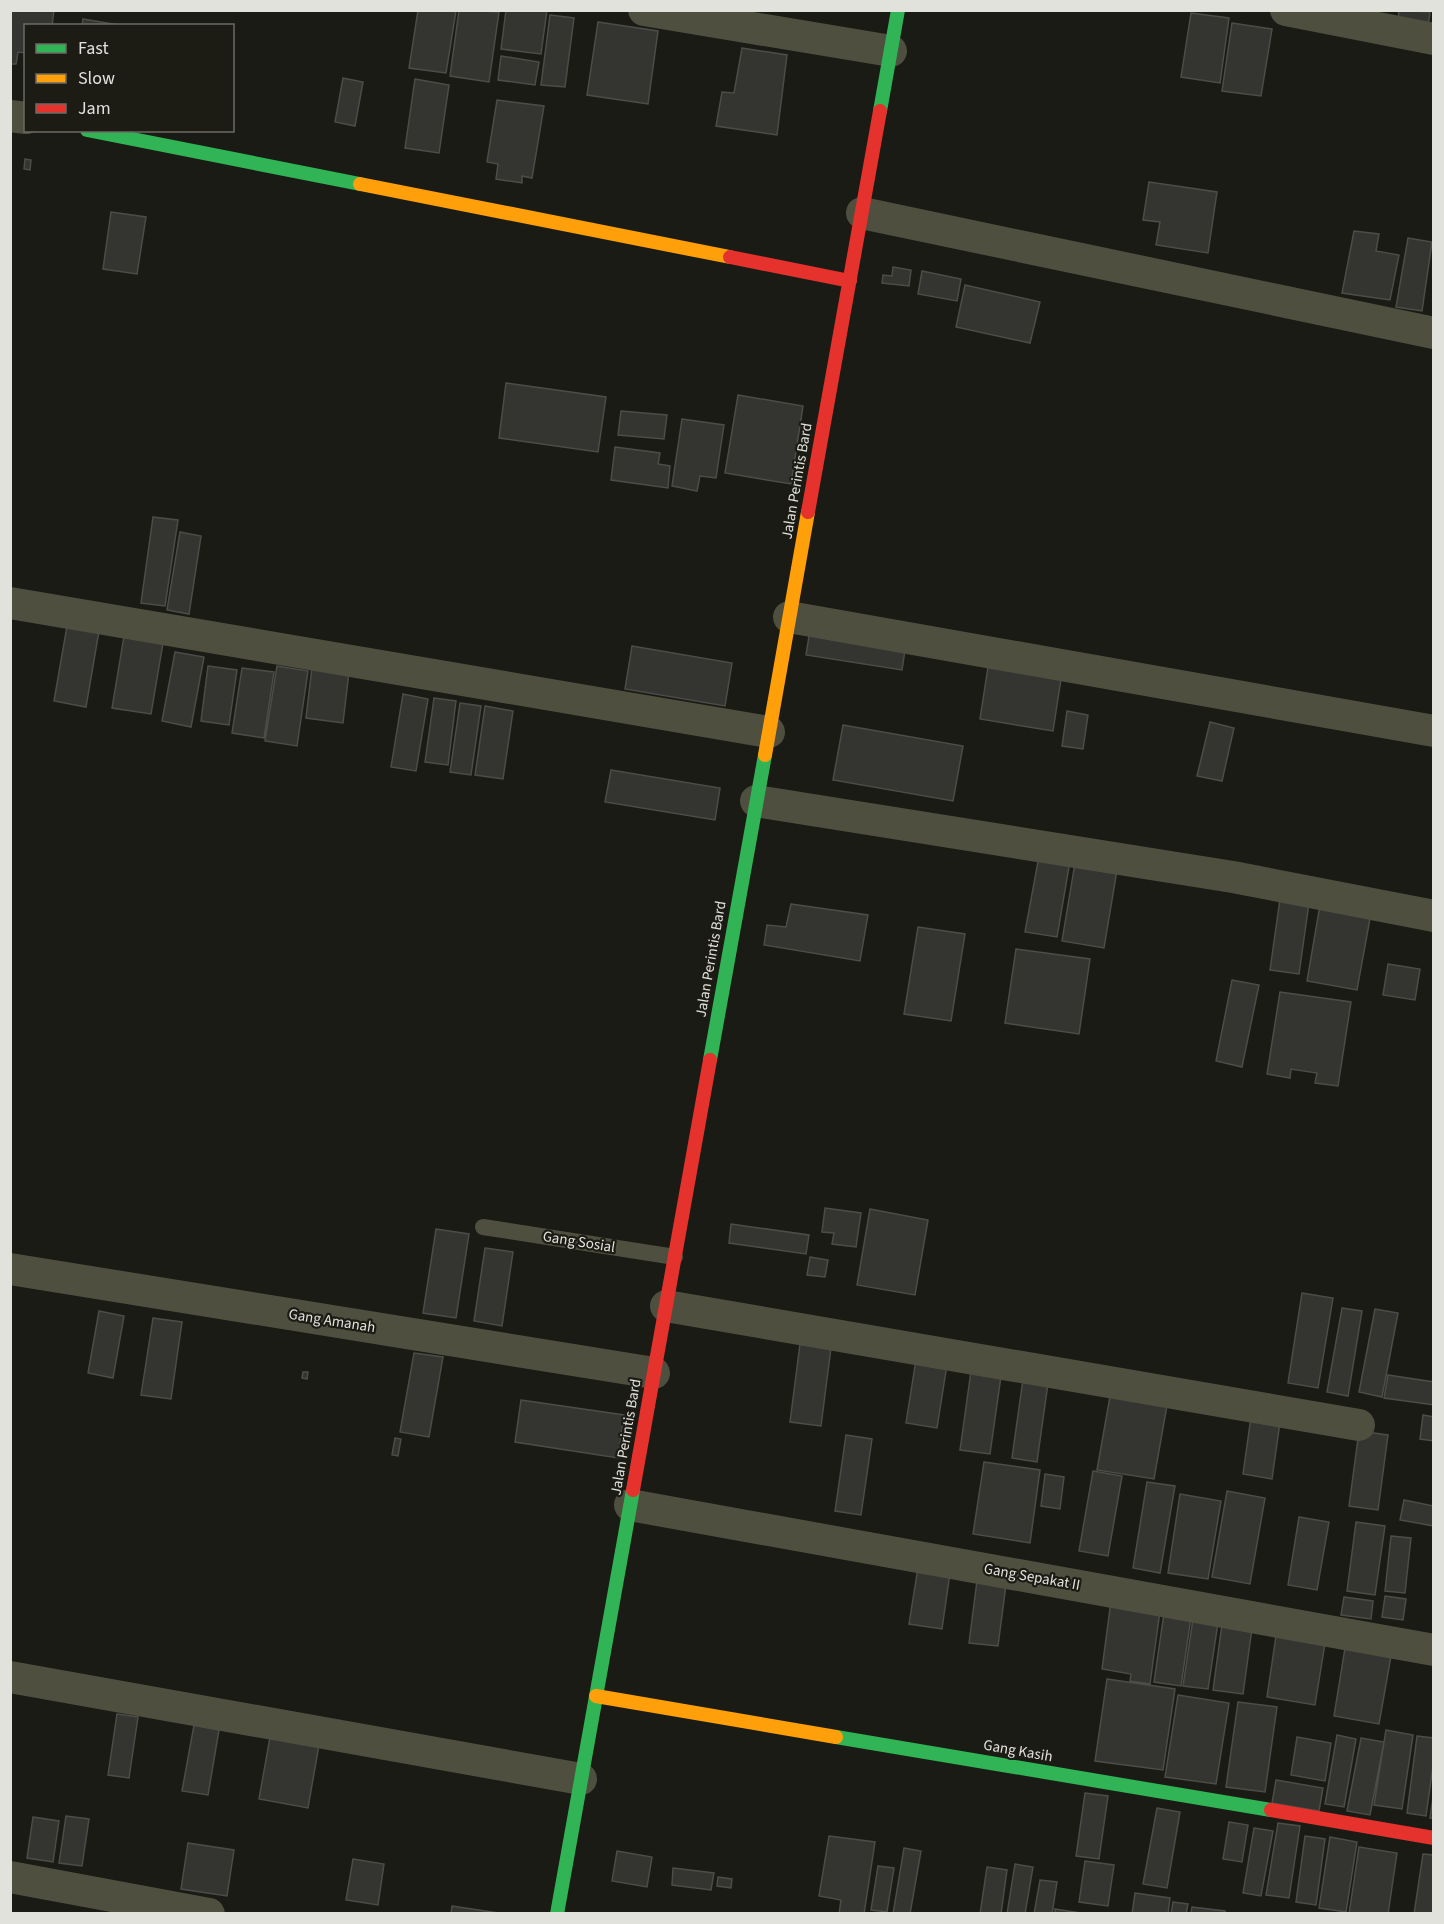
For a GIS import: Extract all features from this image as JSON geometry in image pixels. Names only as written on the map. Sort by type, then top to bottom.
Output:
[{"type":"street","points":[[644,10],[891,51]]},
{"type":"street","name":"Jalan Perintis Bard","points":[[557,1914],[898,10]]},
{"type":"street","points":[[1286,10],[1434,39]]},
{"type":"street","points":[[97,132],[850,281]]},
{"type":"street","points":[[862,213],[1434,333]]},
{"type":"street","points":[[10,603],[769,732]]},
{"type":"street","points":[[789,617],[1434,731]]},
{"type":"street","points":[[756,801],[1233,877],[1434,916]]},
{"type":"street","name":"Gang Amanah","points":[[10,1269],[654,1373]]},
{"type":"street","points":[[666,1306],[1359,1425]]},
{"type":"street","name":"Gang Sepakat II","points":[[630,1505],[1434,1650]]},
{"type":"street","points":[[10,1677],[581,1779]]},
{"type":"street","name":"Gang Kasih","points":[[596,1696],[1434,1838]]},
{"type":"street","points":[[10,1877],[210,1914]]},
{"type":"lane","name":"Gang Sosial","points":[[483,1227],[675,1257]]},
{"type":"building","points":[[10,10],[54,10],[52,24],[24,24],[24,53],[18,52],[16,64],[10,64]]},
{"type":"building","points":[[418,10],[456,11],[446,73],[409,68]]},
{"type":"building","points":[[459,10],[499,12],[489,82],[450,76]]},
{"type":"building","points":[[506,10],[547,10],[541,54],[501,49]]},
{"type":"building","points":[[1399,10],[1430,12],[1428,26],[1398,22]]},
{"type":"building","points":[[1191,13],[1229,18],[1220,83],[1181,77]]},
{"type":"building","points":[[550,15],[574,18],[565,87],[541,85]]},
{"type":"building","points":[[83,19],[113,24],[82,24]]},
{"type":"building","points":[[598,22],[658,31],[648,104],[587,95]]},
{"type":"building","points":[[1232,23],[1272,29],[1261,96],[1222,91]]},
{"type":"building","points":[[742,48],[787,55],[777,135],[716,126],[722,92],[734,93]]},
{"type":"building","points":[[501,56],[539,62],[535,85],[498,80]]},
{"type":"building","points":[[343,78],[363,82],[355,126],[335,122]]},
{"type":"building","points":[[415,79],[449,85],[439,153],[405,148]]},
{"type":"building","points":[[497,100],[544,106],[532,178],[522,176],[522,183],[496,179],[498,164],[487,162]]},
{"type":"building","points":[[25,159],[31,160],[30,170],[24,169]]},
{"type":"building","points":[[1149,182],[1217,192],[1208,253],[1156,245],[1160,222],[1143,220]]},
{"type":"building","points":[[111,212],[146,217],[137,274],[103,269]]},
{"type":"building","points":[[1354,231],[1379,234],[1376,251],[1399,255],[1390,300],[1342,293]]},
{"type":"building","points":[[1408,238],[1432,242],[1422,311],[1396,307]]},
{"type":"building","points":[[893,267],[911,270],[909,286],[882,283],[883,275],[892,276]]},
{"type":"building","points":[[922,271],[961,279],[957,301],[918,294]]},
{"type":"building","points":[[965,285],[1040,302],[1030,343],[956,327]]},
{"type":"building","points":[[506,383],[606,397],[598,452],[499,438]]},
{"type":"building","points":[[738,395],[803,406],[791,484],[725,473]]},
{"type":"building","points":[[621,411],[667,415],[664,439],[618,435]]},
{"type":"building","points":[[682,419],[724,425],[716,478],[700,476],[697,491],[672,486]]},
{"type":"building","points":[[615,447],[660,453],[658,464],[670,466],[668,488],[611,480]]},
{"type":"building","points":[[153,517],[178,520],[165,606],[141,603]]},
{"type":"building","points":[[180,532],[201,536],[189,614],[167,610]]},
{"type":"building","points":[[67,626],[99,631],[86,707],[54,701]]},
{"type":"building","points":[[810,630],[906,644],[902,670],[806,655]]},
{"type":"building","points":[[124,636],[163,643],[151,714],[112,708]]},
{"type":"building","points":[[632,646],[732,663],[725,706],[625,689]]},
{"type":"building","points":[[175,652],[204,657],[191,727],[162,721]]},
{"type":"building","points":[[208,666],[237,670],[229,725],[201,721]]},
{"type":"building","points":[[277,666],[308,671],[297,746],[265,741]]},
{"type":"building","points":[[312,667],[349,672],[343,723],[306,718]]},
{"type":"building","points":[[988,667],[1061,679],[1053,731],[980,719]]},
{"type":"building","points":[[242,668],[274,672],[264,738],[232,733]]},
{"type":"building","points":[[403,694],[428,699],[416,771],[391,767]]},
{"type":"building","points":[[434,698],[456,701],[448,765],[425,762]]},
{"type":"building","points":[[460,703],[481,706],[471,775],[450,772]]},
{"type":"building","points":[[485,706],[513,711],[503,779],[475,775]]},
{"type":"building","points":[[1067,711],[1088,715],[1083,749],[1062,746]]},
{"type":"building","points":[[1210,722],[1234,728],[1222,781],[1197,776]]},
{"type":"building","points":[[843,725],[963,746],[953,801],[833,780]]},
{"type":"building","points":[[611,770],[720,788],[715,820],[605,802]]},
{"type":"building","points":[[1039,856],[1070,861],[1057,937],[1025,932]]},
{"type":"building","points":[[1075,863],[1117,870],[1104,948],[1062,941]]},
{"type":"building","points":[[1280,899],[1309,903],[1299,974],[1270,970]]},
{"type":"building","points":[[791,904],[868,915],[860,961],[764,945],[767,925],[786,927]]},
{"type":"building","points":[[1320,905],[1371,913],[1357,990],[1307,981]]},
{"type":"building","points":[[918,927],[965,934],[951,1021],[904,1014]]},
{"type":"building","points":[[1016,949],[1090,959],[1079,1034],[1005,1023]]},
{"type":"building","points":[[1388,964],[1420,969],[1415,1000],[1383,995]]},
{"type":"building","points":[[1232,980],[1259,985],[1242,1067],[1216,1061]]},
{"type":"building","points":[[1280,992],[1351,1002],[1338,1086],[1315,1083],[1317,1073],[1291,1069],[1290,1078],[1267,1074]]},
{"type":"building","points":[[825,1208],[861,1213],[856,1247],[832,1244],[834,1233],[822,1232]]},
{"type":"building","points":[[870,1209],[928,1220],[915,1295],[857,1285]]},
{"type":"building","points":[[731,1224],[809,1235],[806,1254],[729,1243]]},
{"type":"building","points":[[436,1229],[469,1234],[456,1318],[423,1313]]},
{"type":"building","points":[[485,1248],[513,1252],[502,1326],[474,1321]]},
{"type":"building","points":[[810,1257],[828,1260],[825,1277],[807,1275]]},
{"type":"building","points":[[1302,1293],[1333,1298],[1318,1388],[1288,1383]]},
{"type":"building","points":[[1342,1308],[1362,1311],[1348,1396],[1327,1392]]},
{"type":"building","points":[[1375,1309],[1398,1313],[1382,1397],[1359,1392]]},
{"type":"building","points":[[99,1311],[124,1316],[113,1378],[88,1373]]},
{"type":"building","points":[[153,1318],[182,1322],[171,1399],[141,1395]]},
{"type":"building","points":[[801,1336],[832,1340],[821,1426],[790,1422]]},
{"type":"building","points":[[414,1353],[443,1357],[429,1437],[400,1432]]},
{"type":"building","points":[[917,1353],[948,1358],[937,1428],[906,1423]]},
{"type":"building","points":[[972,1364],[1002,1369],[990,1454],[960,1450]]},
{"type":"building","points":[[303,1372],[308,1372],[307,1379],[302,1378]]},
{"type":"building","points":[[1024,1372],[1049,1376],[1037,1462],[1012,1458]]},
{"type":"building","points":[[1388,1375],[1434,1382],[1434,1405],[1384,1398]]},
{"type":"building","points":[[1112,1385],[1169,1394],[1154,1479],[1097,1470]]},
{"type":"building","points":[[521,1400],[624,1415],[618,1458],[515,1442]]},
{"type":"building","points":[[1252,1410],[1281,1415],[1272,1479],[1243,1474]]},
{"type":"building","points":[[1423,1415],[1434,1417],[1434,1441],[1420,1439]]},
{"type":"building","points":[[1359,1431],[1388,1435],[1378,1510],[1349,1506]]},
{"type":"building","points":[[846,1435],[872,1439],[861,1515],[835,1511]]},
{"type":"building","points":[[395,1438],[401,1439],[398,1456],[392,1455]]},
{"type":"building","points":[[984,1462],[1040,1470],[1030,1543],[973,1534]]},
{"type":"building","points":[[1093,1471],[1122,1476],[1108,1556],[1079,1551]]},
{"type":"building","points":[[1045,1474],[1064,1477],[1060,1509],[1041,1506]]},
{"type":"building","points":[[1147,1482],[1175,1486],[1160,1573],[1133,1568]]},
{"type":"building","points":[[1227,1491],[1265,1498],[1250,1584],[1212,1577]]},
{"type":"building","points":[[1180,1494],[1221,1501],[1208,1579],[1168,1573]]},
{"type":"building","points":[[1404,1500],[1434,1506],[1434,1526],[1400,1520]]},
{"type":"building","points":[[1299,1517],[1329,1522],[1317,1590],[1288,1585]]},
{"type":"building","points":[[1356,1522],[1385,1526],[1375,1595],[1347,1591]]},
{"type":"building","points":[[1391,1536],[1411,1538],[1405,1593],[1385,1591]]},
{"type":"building","points":[[919,1561],[951,1566],[942,1629],[909,1624]]},
{"type":"building","points":[[978,1573],[1007,1577],[998,1646],[969,1643]]},
{"type":"building","points":[[1385,1596],[1406,1599],[1403,1620],[1382,1617]]},
{"type":"building","points":[[1344,1597],[1373,1601],[1371,1619],[1341,1615]]},
{"type":"building","points":[[1111,1601],[1161,1604],[1150,1684],[1130,1681],[1131,1674],[1102,1669]]},
{"type":"building","points":[[1165,1606],[1192,1610],[1181,1686],[1154,1682]]},
{"type":"building","points":[[1194,1612],[1219,1616],[1208,1689],[1183,1686]]},
{"type":"building","points":[[1223,1617],[1253,1621],[1243,1694],[1213,1690]]},
{"type":"building","points":[[1277,1629],[1326,1637],[1315,1705],[1267,1697]]},
{"type":"building","points":[[1345,1648],[1391,1656],[1379,1724],[1334,1716]]},
{"type":"building","points":[[1107,1679],[1175,1689],[1163,1770],[1095,1761]]},
{"type":"building","points":[[1178,1695],[1229,1703],[1216,1784],[1165,1777]]},
{"type":"building","points":[[1238,1702],[1277,1707],[1265,1792],[1226,1787]]},
{"type":"building","points":[[117,1714],[138,1717],[129,1778],[108,1775]]},
{"type":"building","points":[[194,1725],[219,1730],[208,1795],[182,1791]]},
{"type":"building","points":[[1386,1730],[1413,1735],[1402,1809],[1374,1805]]},
{"type":"building","points":[[1337,1735],[1356,1739],[1344,1807],[1325,1804]]},
{"type":"building","points":[[1417,1736],[1434,1738],[1434,1759],[1426,1816],[1407,1813]]},
{"type":"building","points":[[270,1737],[319,1745],[308,1808],[259,1799]]},
{"type":"building","points":[[1297,1737],[1331,1743],[1325,1781],[1291,1775]]},
{"type":"building","points":[[1361,1738],[1384,1742],[1370,1815],[1347,1811]]},
{"type":"building","points":[[1276,1780],[1323,1788],[1319,1811],[1272,1803]]},
{"type":"building","points":[[1434,1790],[1434,1819],[1430,1818]]},
{"type":"building","points":[[1085,1793],[1108,1796],[1099,1859],[1076,1856]]},
{"type":"building","points":[[1157,1808],[1180,1812],[1167,1888],[1143,1884]]},
{"type":"building","points":[[66,1816],[89,1819],[82,1866],[59,1863]]},
{"type":"building","points":[[33,1817],[59,1821],[53,1862],[27,1858]]},
{"type":"building","points":[[1229,1822],[1248,1825],[1242,1862],[1223,1859]]},
{"type":"building","points":[[1278,1823],[1300,1826],[1289,1898],[1266,1895]]},
{"type":"building","points":[[1254,1828],[1273,1831],[1261,1896],[1243,1893]]},
{"type":"building","points":[[829,1836],[875,1842],[864,1914],[839,1914],[841,1900],[819,1896]]},
{"type":"building","points":[[1305,1836],[1325,1839],[1316,1905],[1296,1902]]},
{"type":"building","points":[[1330,1837],[1357,1842],[1346,1912],[1319,1908]]},
{"type":"building","points":[[188,1843],[234,1850],[227,1896],[181,1889]]},
{"type":"building","points":[[1359,1847],[1397,1853],[1388,1914],[1349,1914]]},
{"type":"building","points":[[904,1848],[921,1851],[910,1914],[893,1914]]},
{"type":"building","points":[[617,1851],[652,1857],[647,1887],[612,1881]]},
{"type":"building","points":[[1423,1854],[1434,1855],[1434,1914],[1414,1914]]},
{"type":"building","points":[[353,1859],[384,1864],[378,1905],[346,1900]]},
{"type":"building","points":[[1085,1861],[1114,1865],[1108,1906],[1079,1902]]},
{"type":"building","points":[[1015,1864],[1033,1867],[1025,1914],[1007,1914]]},
{"type":"building","points":[[878,1866],[894,1868],[887,1912],[871,1910]]},
{"type":"building","points":[[987,1867],[1007,1870],[1001,1914],[980,1914]]},
{"type":"building","points":[[673,1868],[714,1873],[711,1890],[672,1885]]},
{"type":"building","points":[[718,1877],[732,1879],[731,1888],[717,1886]]},
{"type":"building","points":[[1040,1880],[1057,1882],[1052,1914],[1034,1914]]},
{"type":"building","points":[[1135,1893],[1170,1898],[1168,1914],[1132,1914]]},
{"type":"building","points":[[1173,1902],[1188,1904],[1186,1914],[1171,1914]]},
{"type":"building","points":[[452,1906],[505,1914],[451,1914]]},
{"type":"building","points":[[1192,1907],[1225,1911],[1225,1914],[1191,1914]]},
{"type":"building","points":[[1055,1909],[1087,1914],[1055,1914]]},
{"type":"traffic: fast","points":[[880,111],[898,10]]},
{"type":"traffic: fast","points":[[97,132],[360,184]]},
{"type":"traffic: fast","points":[[710,1060],[765,755]]},
{"type":"traffic: fast","points":[[557,1914],[633,1490]]},
{"type":"traffic: fast","points":[[836,1737],[1271,1810]]},
{"type":"traffic: slow","points":[[360,184],[730,257]]},
{"type":"traffic: slow","points":[[765,755],[808,512]]},
{"type":"traffic: slow","points":[[596,1696],[836,1737]]},
{"type":"traffic: jam","points":[[808,512],[880,111]]},
{"type":"traffic: jam","points":[[730,257],[850,281]]},
{"type":"traffic: jam","points":[[633,1490],[710,1060]]},
{"type":"traffic: jam","points":[[1271,1810],[1434,1838]]}]
